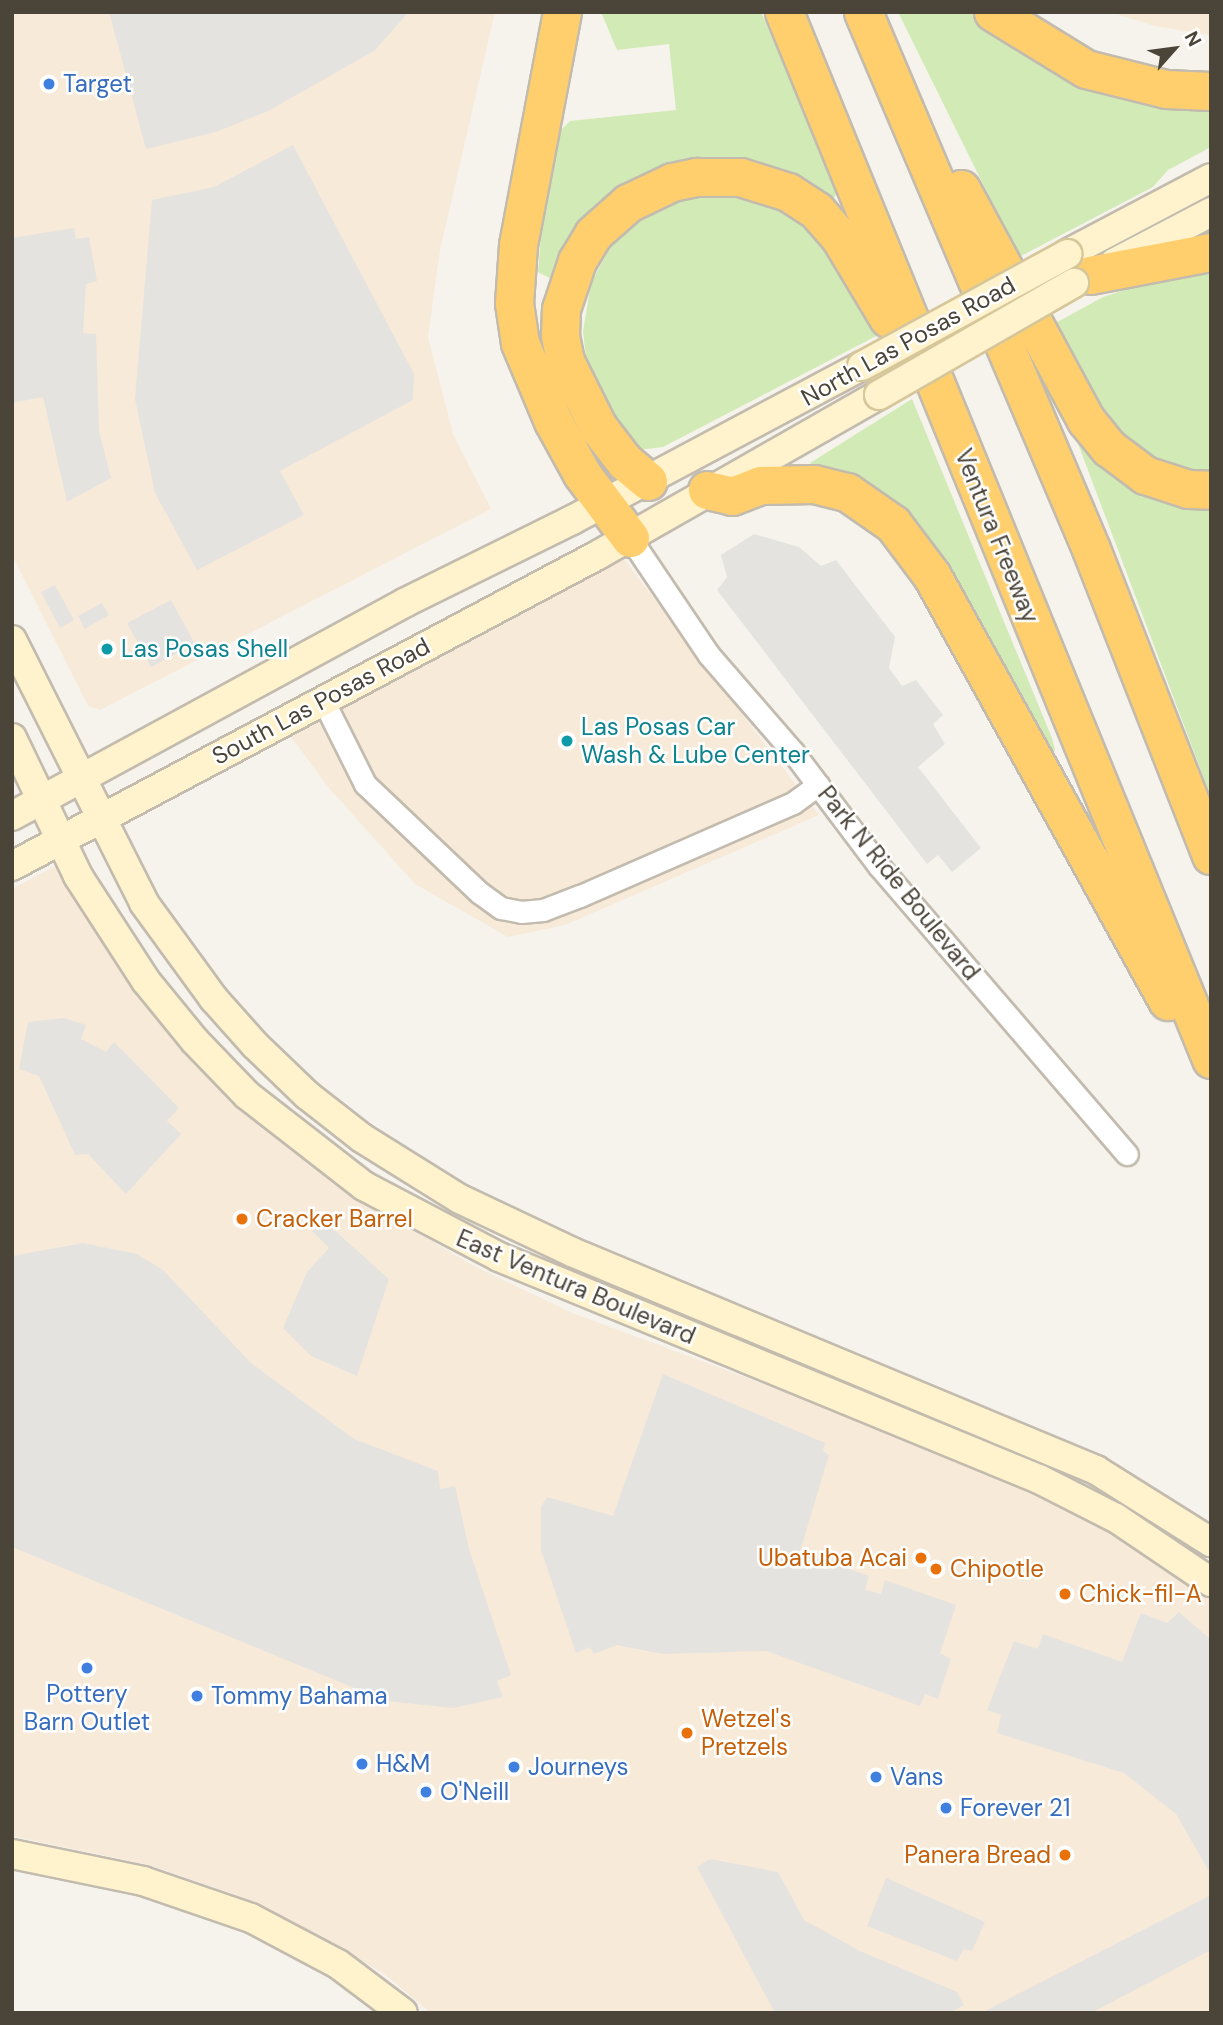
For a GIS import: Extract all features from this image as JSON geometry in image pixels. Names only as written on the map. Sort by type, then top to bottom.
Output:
[{"type":"highway","points":[[562,12],[518,245],[514,303],[531,375],[582,474],[630,538]]},
{"type":"highway","name":"Ventura Freeway","points":[[784,12],[1211,1059]]},
{"type":"highway","points":[[864,12],[1086,420],[1109,448],[1145,475],[1188,489],[1211,490]]},
{"type":"highway","points":[[864,12],[1091,548],[1211,855]]},
{"type":"highway","points":[[993,12],[1020,33],[1086,69],[1166,89],[1211,91]]},
{"type":"highway","points":[[648,481],[610,446],[565,361],[560,336],[567,286],[593,234],[628,203],[684,179],[740,177],[788,192],[817,210],[839,236],[892,326],[1000,546]]},
{"type":"highway","points":[[1077,271],[1211,252]]},
{"type":"highway","points":[[707,490],[732,496],[760,485],[788,481],[836,489],[873,507],[912,545],[1120,922],[1211,1073]]},
{"type":"main road","name":"North Las Posas Road","points":[[630,538],[707,490],[879,395],[1077,271],[1211,178]]},
{"type":"main road","name":"North Las Posas Road","points":[[605,502],[862,366],[1211,212]]},
{"type":"main road","name":"South Las Posas Road","points":[[12,816],[406,602],[605,502]]},
{"type":"main road","name":"South Las Posas Road","points":[[12,866],[630,538]]},
{"type":"main road","name":"East Ventura Boulevard","points":[[12,639],[84,776],[101,818],[144,903],[214,999],[307,1095],[407,1168],[460,1199],[572,1252],[1034,1441],[1096,1470],[1211,1542]]},
{"type":"main road","name":"East Ventura Boulevard","points":[[12,738],[101,917],[195,1041],[247,1095],[364,1186],[431,1224],[540,1275],[1039,1479],[1116,1518],[1211,1581]]},
{"type":"main road","points":[[12,1854],[143,1881],[251,1918],[338,1964],[403,2013]]},
{"type":"street","name":"Park N Ride Boulevard","points":[[630,538],[709,655],[818,785],[879,866],[1127,1154]]},
{"type":"street","points":[[323,700],[365,784],[480,892],[511,910],[543,910],[580,896],[793,803],[818,785]]},
{"type":"shaded area","points":[[12,12],[495,12],[440,250],[428,337],[453,434],[491,509],[100,710],[88,706],[12,555]]},
{"type":"shaded area","points":[[109,12],[409,12],[374,51],[268,111],[216,132],[146,149]]},
{"type":"shaded area","points":[[1110,12],[1211,12],[1211,35],[1154,26]]},
{"type":"shaded area","points":[[293,145],[414,374],[413,400],[280,471],[304,515],[197,570],[155,493],[135,399],[152,200],[214,187]]},
{"type":"shaded area","points":[[74,228],[76,239],[89,237],[97,281],[86,284],[83,333],[96,334],[99,431],[111,478],[67,502],[43,397],[12,403],[12,238]]},
{"type":"shaded area","points":[[754,534],[799,547],[821,566],[836,560],[895,637],[889,668],[902,686],[916,680],[943,715],[933,724],[945,744],[918,767],[981,848],[952,872],[938,855],[927,864],[717,590],[727,577],[721,555]]},
{"type":"shaded area","points":[[624,559],[819,815],[565,925],[508,937],[415,884],[328,787],[289,734]]},
{"type":"shaded area","points":[[55,585],[74,620],[60,628],[41,592]]},
{"type":"shaded area","points":[[171,600],[195,644],[151,667],[127,623]]},
{"type":"shaded area","points":[[102,603],[109,615],[85,629],[78,616]]},
{"type":"shaded area","points":[[59,864],[110,952],[219,1080],[346,1190],[472,1265],[570,1312],[970,1461],[1076,1508],[1211,1598],[1211,2013],[431,2013],[383,1973],[252,1901],[153,1866],[12,1836],[12,889]]},
{"type":"shaded area","points":[[64,1018],[86,1025],[81,1039],[106,1052],[114,1042],[179,1108],[167,1121],[181,1134],[126,1194],[88,1154],[75,1155],[39,1076],[19,1069],[28,1022]]},
{"type":"shaded area","points":[[323,1220],[389,1279],[357,1376],[311,1356],[283,1328],[307,1272],[329,1248],[312,1231]]},
{"type":"shaded area","points":[[83,1243],[137,1254],[163,1270],[251,1363],[354,1439],[438,1471],[440,1489],[455,1486],[469,1549],[511,1675],[497,1681],[503,1697],[453,1708],[386,1701],[12,1547],[12,1256]]},
{"type":"shaded area","points":[[663,1374],[825,1443],[823,1451],[829,1455],[796,1565],[808,1570],[812,1556],[869,1576],[865,1590],[881,1594],[885,1580],[956,1605],[940,1653],[951,1659],[938,1699],[925,1694],[920,1706],[766,1651],[663,1654],[617,1645],[594,1654],[590,1647],[576,1653],[541,1550],[541,1507],[547,1497],[613,1516]]},
{"type":"shaded area","points":[[1179,1612],[1211,1640],[1211,1875],[1176,1814],[1124,1773],[997,1733],[1001,1715],[987,1710],[1014,1641],[1038,1649],[1043,1634],[1122,1662],[1141,1613],[1167,1623]]},
{"type":"shaded area","points":[[710,1859],[778,1872],[804,1920],[860,1951],[957,1992],[964,2005],[949,2013],[775,2013],[697,1867]]},
{"type":"shaded area","points":[[886,1878],[985,1922],[972,1951],[964,1949],[957,1961],[867,1926]]},
{"type":"shaded area","points":[[1211,1895],[1211,1950],[1091,2013],[981,2013]]},
{"type":"green space","points":[[601,12],[761,12],[838,191],[834,198],[821,203],[697,168],[561,284],[538,272],[543,212],[557,134],[570,121],[676,110],[669,44],[617,50]]},
{"type":"green space","points":[[898,12],[976,12],[1211,103],[1211,147],[1168,170],[1153,187],[1019,257]]},
{"type":"green space","points":[[719,193],[762,197],[822,234],[882,333],[663,447],[639,450],[624,440],[587,366],[583,332],[591,283],[611,246],[645,216],[680,198]]},
{"type":"green space","points":[[1211,269],[1211,475],[1162,465],[1117,434],[1097,409],[1052,325],[1103,297],[1175,274]]},
{"type":"green space","points":[[912,399],[1052,738],[1055,750],[1050,758],[962,608],[810,463]]},
{"type":"green space","points":[[1087,435],[1211,499],[1211,797],[1077,441]]},
{"type":"place","name":"Target","points":[[49,84]]},
{"type":"place","name":"Las Posas Shell","points":[[107,649]]},
{"type":"place","name":"Las Posas Car Wash & Lube Center","points":[[567,741]]},
{"type":"place","name":"Cracker Barrel","points":[[242,1219]]},
{"type":"place","name":"Ubatuba Acai","points":[[921,1558]]},
{"type":"place","name":"Chipotle","points":[[936,1569]]},
{"type":"place","name":"Chick-fil-A","points":[[1065,1594]]},
{"type":"place","name":"Pottery Barn Outlet","points":[[87,1668]]},
{"type":"place","name":"Tommy Bahama","points":[[197,1696]]},
{"type":"place","name":"Wetzel's Pretzels","points":[[687,1733]]},
{"type":"place","name":"H&M","points":[[362,1764]]},
{"type":"place","name":"Journeys","points":[[514,1767]]},
{"type":"place","name":"Vans","points":[[876,1777]]},
{"type":"place","name":"O'Neill","points":[[426,1792]]},
{"type":"place","name":"Forever 21","points":[[946,1808]]},
{"type":"place","name":"Panera Bread","points":[[1065,1855]]}]
